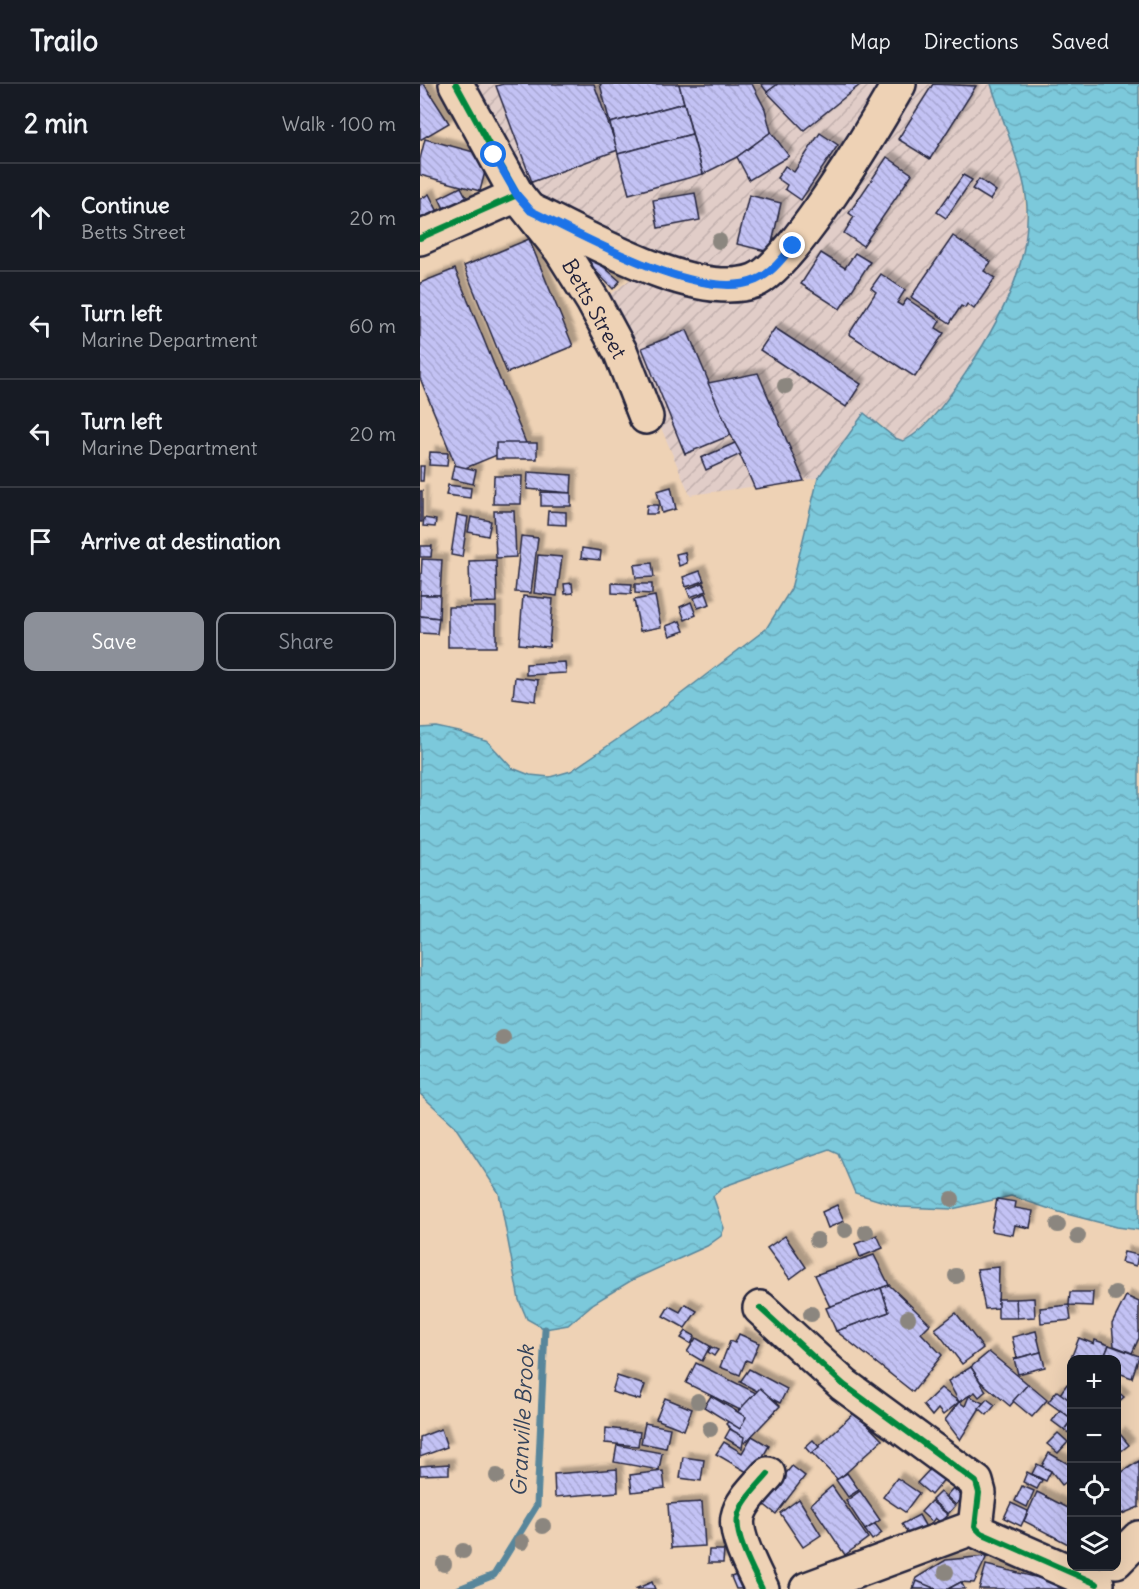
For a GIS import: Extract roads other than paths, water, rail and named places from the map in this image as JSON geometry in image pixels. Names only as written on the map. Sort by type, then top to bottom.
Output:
[{"type":"street","name":"Betts Street","points":[[456,84],[524,203],[561,250],[593,302],[621,353],[646,417]]},
{"type":"street","points":[[420,238],[524,203],[650,268],[705,283],[735,285],[755,281],[773,270],[793,246],[867,140],[899,84]]},
{"type":"street","points":[[760,1308],[844,1386],[969,1474],[976,1482],[979,1493],[975,1527]]},
{"type":"street","points":[[762,1589],[739,1533],[738,1516],[748,1498],[768,1474]]},
{"type":"street","points":[[975,1527],[981,1533],[1105,1575],[1139,1538]]},
{"type":"street","points":[[807,1589],[975,1527]]},
{"type":"water","points":[[991,84],[1139,84],[1139,1230],[1117,1227],[1059,1212],[1011,1196],[952,1209],[900,1207],[855,1193],[838,1153],[829,1149],[725,1186],[713,1196],[724,1228],[721,1236],[707,1246],[632,1280],[594,1303],[568,1325],[545,1329],[527,1319],[519,1300],[499,1193],[454,1125],[420,1094],[420,728],[436,727],[488,742],[512,768],[530,775],[550,777],[571,771],[660,710],[766,629],[791,589],[818,478],[864,413],[895,438],[903,441],[921,429],[967,371],[993,327],[1015,280],[1022,256],[1027,206],[1023,180]]},
{"type":"waterway","name":"Granville Brook","points":[[459,1589],[494,1575],[537,1505],[545,1329]]}]
